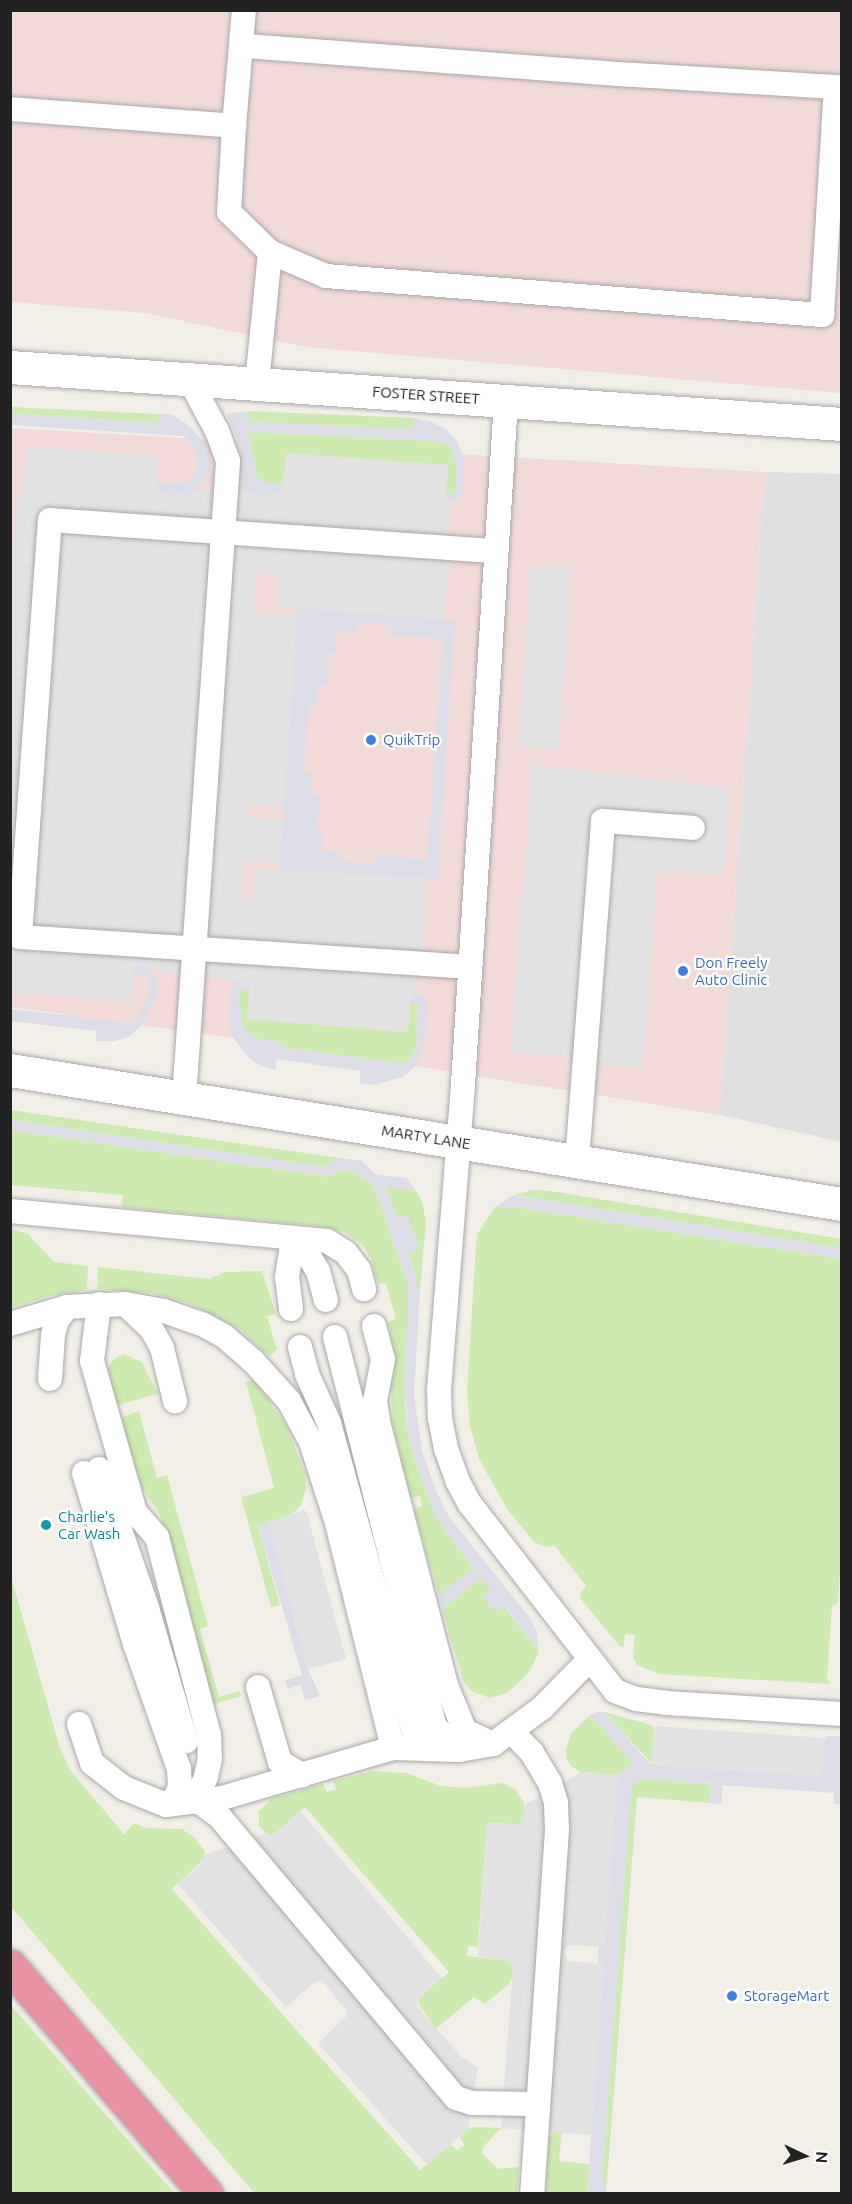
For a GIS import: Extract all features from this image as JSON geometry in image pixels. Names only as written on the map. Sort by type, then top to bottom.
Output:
[{"type":"highway","points":[[10,1966],[206,2193]]},
{"type":"street","name":"FOSTER STREET","points":[[10,367],[842,424]]},
{"type":"street","name":"MARTY LANE","points":[[10,1070],[842,1204]]},
{"type":"lane","points":[[242,46],[631,75],[839,87],[832,316],[326,276],[270,252],[229,212],[244,10]]},
{"type":"lane","points":[[10,109],[234,126]]},
{"type":"lane","points":[[257,383],[270,252]]},
{"type":"lane","points":[[184,1099],[228,461],[217,431],[189,379]]},
{"type":"lane","points":[[506,401],[459,1142],[439,1392],[440,1418],[446,1449],[457,1480],[470,1504],[615,1691],[636,1699],[842,1714]]},
{"type":"lane","points":[[470,967],[20,937],[50,520],[495,551]]},
{"type":"lane","points":[[577,1161],[603,821],[693,828]]},
{"type":"lane","points":[[10,1211],[327,1241],[346,1253],[358,1270],[364,1289]]},
{"type":"lane","points":[[292,1238],[307,1252],[318,1271],[326,1300]]},
{"type":"lane","points":[[291,1310],[287,1277],[292,1238]]},
{"type":"lane","points":[[125,1304],[151,1328],[162,1348],[175,1401]]},
{"type":"lane","points":[[10,1324],[82,1306],[125,1304],[164,1311],[204,1326],[224,1336],[253,1360],[289,1401],[310,1442],[337,1523],[393,1748]]},
{"type":"lane","points":[[58,1377],[53,1335],[57,1320],[82,1306]]},
{"type":"lane","points":[[82,1306],[92,1361],[135,1512],[157,1537],[209,1735],[210,1758],[206,1777],[185,1803]]},
{"type":"lane","points":[[374,1326],[383,1359],[375,1401],[379,1426],[446,1685],[465,1731],[503,1738],[532,1753],[550,1783],[556,1803],[557,1830],[536,2104],[532,2193]]},
{"type":"lane","points":[[335,1337],[435,1727],[459,1750]]},
{"type":"lane","points":[[300,1347],[307,1374],[329,1423],[414,1732],[432,1749]]},
{"type":"lane","points":[[91,1471],[135,1644],[179,1769],[180,1787],[175,1798],[219,1816],[456,2098],[472,2103],[536,2104]]},
{"type":"lane","points":[[79,1724],[92,1763],[124,1788],[185,1803],[222,1798],[393,1748],[459,1750],[503,1738],[542,1708],[589,1660]]},
{"type":"lane","points":[[258,1687],[280,1762],[302,1775]]},
{"type":"shaded area","points":[[10,11],[841,11],[841,393],[306,347],[145,313],[11,302]]},
{"type":"shaded area","points":[[249,411],[250,422],[413,429],[414,418],[432,422],[447,430],[458,443],[464,459],[463,494],[458,501],[447,502],[446,494],[453,494],[456,490],[457,470],[450,445],[435,441],[248,432],[258,479],[278,485],[283,483],[280,493],[269,496],[250,493],[242,487],[241,449],[227,414]]},
{"type":"shaded area","points":[[10,414],[158,423],[159,414],[173,415],[191,427],[205,444],[210,458],[210,470],[198,491],[188,496],[162,494],[156,488],[156,482],[184,483],[193,477],[198,469],[197,451],[184,436],[11,425]]},
{"type":"shaded area","points":[[10,428],[765,472],[720,1115],[283,1045],[11,1007]]},
{"type":"shaded area","points":[[27,446],[157,456],[156,488],[188,496],[198,491],[244,490],[259,495],[283,490],[286,453],[448,465],[446,499],[451,503],[449,580],[446,583],[443,619],[278,607],[278,575],[266,571],[256,576],[254,604],[261,613],[297,615],[284,806],[250,804],[244,808],[246,817],[283,820],[280,862],[247,861],[243,867],[241,897],[246,902],[253,901],[256,868],[424,878],[424,918],[416,994],[410,1000],[408,1032],[247,1019],[249,988],[239,981],[152,970],[144,965],[133,971],[131,1001],[11,993],[10,592],[17,502],[24,485]]},
{"type":"shaded area","points":[[765,472],[841,474],[841,1142],[720,1115]]},
{"type":"shaded area","points":[[530,566],[571,568],[559,749],[519,746]]},
{"type":"shaded area","points":[[298,608],[455,620],[438,879],[279,870]],"holes":[[[357,623],[390,625],[390,635],[443,639],[427,859],[375,855],[374,863],[341,861],[341,853],[322,851],[323,829],[317,828],[320,796],[311,795],[312,773],[304,772],[309,706],[317,706],[318,684],[327,685],[330,654],[336,654],[337,631],[356,632]]]},
{"type":"shaded area","points":[[532,765],[729,788],[724,875],[658,870],[642,1067],[617,1066],[560,1056],[511,1052]]},
{"type":"shaded area","points":[[144,965],[152,970],[156,977],[156,995],[146,1021],[129,1037],[114,1041],[96,1041],[96,1031],[11,1021],[11,1009],[134,1023],[147,1002],[150,980],[147,976],[132,974],[137,966]]},
{"type":"shaded area","points":[[235,981],[243,981],[249,988],[249,990],[239,990],[238,1006],[241,1006],[244,1029],[256,1038],[280,1042],[280,1047],[406,1064],[415,1050],[418,1035],[416,1034],[418,1004],[410,1003],[410,1000],[416,994],[424,995],[428,1003],[426,1035],[417,1065],[403,1077],[373,1085],[359,1083],[361,1071],[277,1059],[275,1070],[262,1066],[250,1059],[230,1034],[229,992]]},
{"type":"shaded area","points":[[11,1120],[324,1167],[340,1158],[362,1161],[375,1174],[406,1178],[417,1192],[385,1187],[397,1218],[407,1215],[419,1248],[408,1253],[420,1290],[414,1395],[422,1451],[436,1491],[449,1517],[530,1618],[536,1630],[539,1651],[506,1608],[495,1611],[488,1605],[485,1597],[490,1589],[481,1578],[442,1609],[439,1595],[474,1568],[436,1518],[410,1446],[404,1386],[409,1287],[374,1185],[355,1172],[343,1170],[328,1177],[11,1130]]},
{"type":"shaded area","points":[[514,1195],[841,1248],[841,1259],[522,1208],[495,1207]]},
{"type":"shaded area","points":[[306,1510],[346,1659],[308,1669],[269,1522]]},
{"type":"shaded area","points":[[269,1522],[308,1669],[320,1696],[305,1700],[301,1685],[288,1689],[285,1680],[302,1675],[258,1525]]},
{"type":"shaded area","points":[[597,1712],[604,1712],[650,1764],[822,1776],[825,1738],[841,1736],[842,1804],[834,1804],[834,1793],[723,1785],[721,1804],[716,1804],[710,1803],[711,1784],[643,1779],[632,1784],[602,2181],[607,2182],[606,2193],[587,2194],[604,1964],[598,1963],[599,1946],[605,1946],[617,1775],[633,1764],[600,1725],[589,1716]]},
{"type":"shaded area","points":[[655,1726],[825,1738],[823,1776],[652,1764]]},
{"type":"shaded area","points":[[581,1772],[617,1775],[605,1947],[570,1945],[563,1951],[568,1961],[604,1964],[592,2135],[501,2128],[513,1968],[509,1961],[478,1957],[487,1823],[520,1824],[524,1813],[523,1806]]},
{"type":"shaded area","points":[[300,1811],[442,1978],[420,1997],[417,2006],[461,2057],[478,2067],[468,2129],[427,2165],[318,2043],[347,2016],[346,2010],[325,1984],[317,1981],[286,2007],[178,1884],[199,1866],[205,1855],[266,1834],[274,1834]]},
{"type":"green space","points":[[11,407],[159,414],[159,423],[11,414]]},
{"type":"green space","points":[[249,411],[414,418],[414,429],[249,422]]},
{"type":"green space","points":[[247,432],[435,441],[450,445],[456,462],[456,490],[453,494],[446,494],[447,465],[286,453],[283,483],[278,485],[266,483],[256,476]]},
{"type":"green space","points":[[239,990],[249,990],[247,1019],[408,1032],[410,1003],[418,1004],[416,1034],[418,1034],[415,1050],[406,1064],[280,1047],[280,1042],[256,1039],[244,1029],[241,1007],[238,1006]]},
{"type":"green space","points":[[11,1110],[340,1158],[324,1167],[11,1120]]},
{"type":"green space","points":[[10,1130],[328,1177],[343,1170],[355,1172],[374,1185],[409,1287],[405,1406],[410,1446],[436,1518],[474,1569],[439,1595],[414,1509],[422,1506],[420,1496],[411,1498],[393,1425],[391,1388],[396,1359],[389,1322],[396,1319],[386,1283],[378,1284],[371,1258],[363,1245],[346,1233],[329,1227],[122,1207],[123,1195],[11,1185]]},
{"type":"green space","points":[[385,1186],[417,1192],[422,1202],[426,1221],[420,1290],[408,1252],[419,1248],[397,1219]]},
{"type":"green space","points":[[531,1190],[551,1191],[841,1239],[841,1248],[514,1195]]},
{"type":"green space","points":[[495,1207],[522,1208],[841,1259],[842,1542],[838,1603],[832,1606],[827,1679],[830,1684],[659,1674],[637,1665],[633,1657],[635,1635],[625,1634],[624,1646],[620,1647],[581,1599],[580,1594],[586,1586],[554,1545],[547,1547],[534,1542],[507,1509],[479,1459],[470,1426],[467,1392],[476,1245],[478,1233]]},
{"type":"green space","points":[[10,1228],[28,1234],[54,1262],[88,1266],[87,1290],[53,1295],[11,1307]]},
{"type":"green space","points":[[98,1267],[209,1279],[225,1272],[262,1271],[276,1314],[267,1316],[277,1350],[269,1356],[239,1329],[194,1305],[152,1293],[97,1289]]},
{"type":"green space","points":[[123,1354],[142,1362],[158,1394],[117,1405],[108,1368],[114,1359]]},
{"type":"green space","points":[[254,1380],[286,1425],[305,1472],[306,1489],[301,1505],[292,1514],[258,1526],[280,1605],[271,1607],[241,1497],[274,1488],[246,1382]]},
{"type":"green space","points":[[139,1411],[157,1478],[167,1475],[208,1626],[200,1629],[219,1697],[240,1691],[241,1696],[214,1704],[166,1531],[160,1515],[137,1479],[120,1418]]},
{"type":"green space","points":[[10,1573],[59,1745],[69,1768],[80,1782],[124,1834],[134,1823],[146,1828],[182,1829],[195,1838],[205,1852],[203,1860],[172,1889],[420,2170],[451,2144],[457,2151],[465,2145],[459,2137],[468,2129],[501,2128],[484,2146],[482,2153],[498,2169],[519,2167],[517,2193],[254,2193],[12,1908]]},
{"type":"green space","points":[[481,1577],[539,1651],[531,1669],[521,1681],[506,1693],[490,1698],[473,1692],[464,1683],[442,1609]]},
{"type":"green space","points":[[604,1712],[652,1725],[654,1731],[652,1764]]},
{"type":"green space","points":[[589,1716],[600,1725],[634,1764],[617,1775],[581,1772],[572,1767],[567,1759],[566,1750],[571,1733]]},
{"type":"green space","points":[[373,1771],[406,1773],[441,1786],[465,1788],[502,1783],[515,1789],[524,1803],[524,1813],[520,1824],[487,1823],[478,1947],[468,1946],[467,1956],[509,1961],[513,1968],[512,1977],[509,1984],[485,2004],[474,1997],[436,2029],[418,2003],[420,1997],[449,1972],[305,1807],[274,1834],[266,1834],[259,1826],[259,1811],[271,1799],[323,1784],[327,1792],[336,1789],[334,1781]]},
{"type":"green space","points":[[643,1779],[711,1784],[710,1803],[637,1797],[607,2182],[602,2182],[631,1783]]},
{"type":"green space","points":[[11,2005],[174,2193],[11,2193]]},
{"type":"green space","points":[[554,2132],[562,2132],[559,2161],[589,2164],[587,2193],[546,2194],[549,2137]]},
{"type":"place","name":"QuikTrip","points":[[371,740]]},
{"type":"place","name":"Don Freely Auto Clinic","points":[[683,971]]},
{"type":"place","name":"Charlie's Car Wash","points":[[46,1525]]},
{"type":"place","name":"StorageMart","points":[[732,1996]]}]
